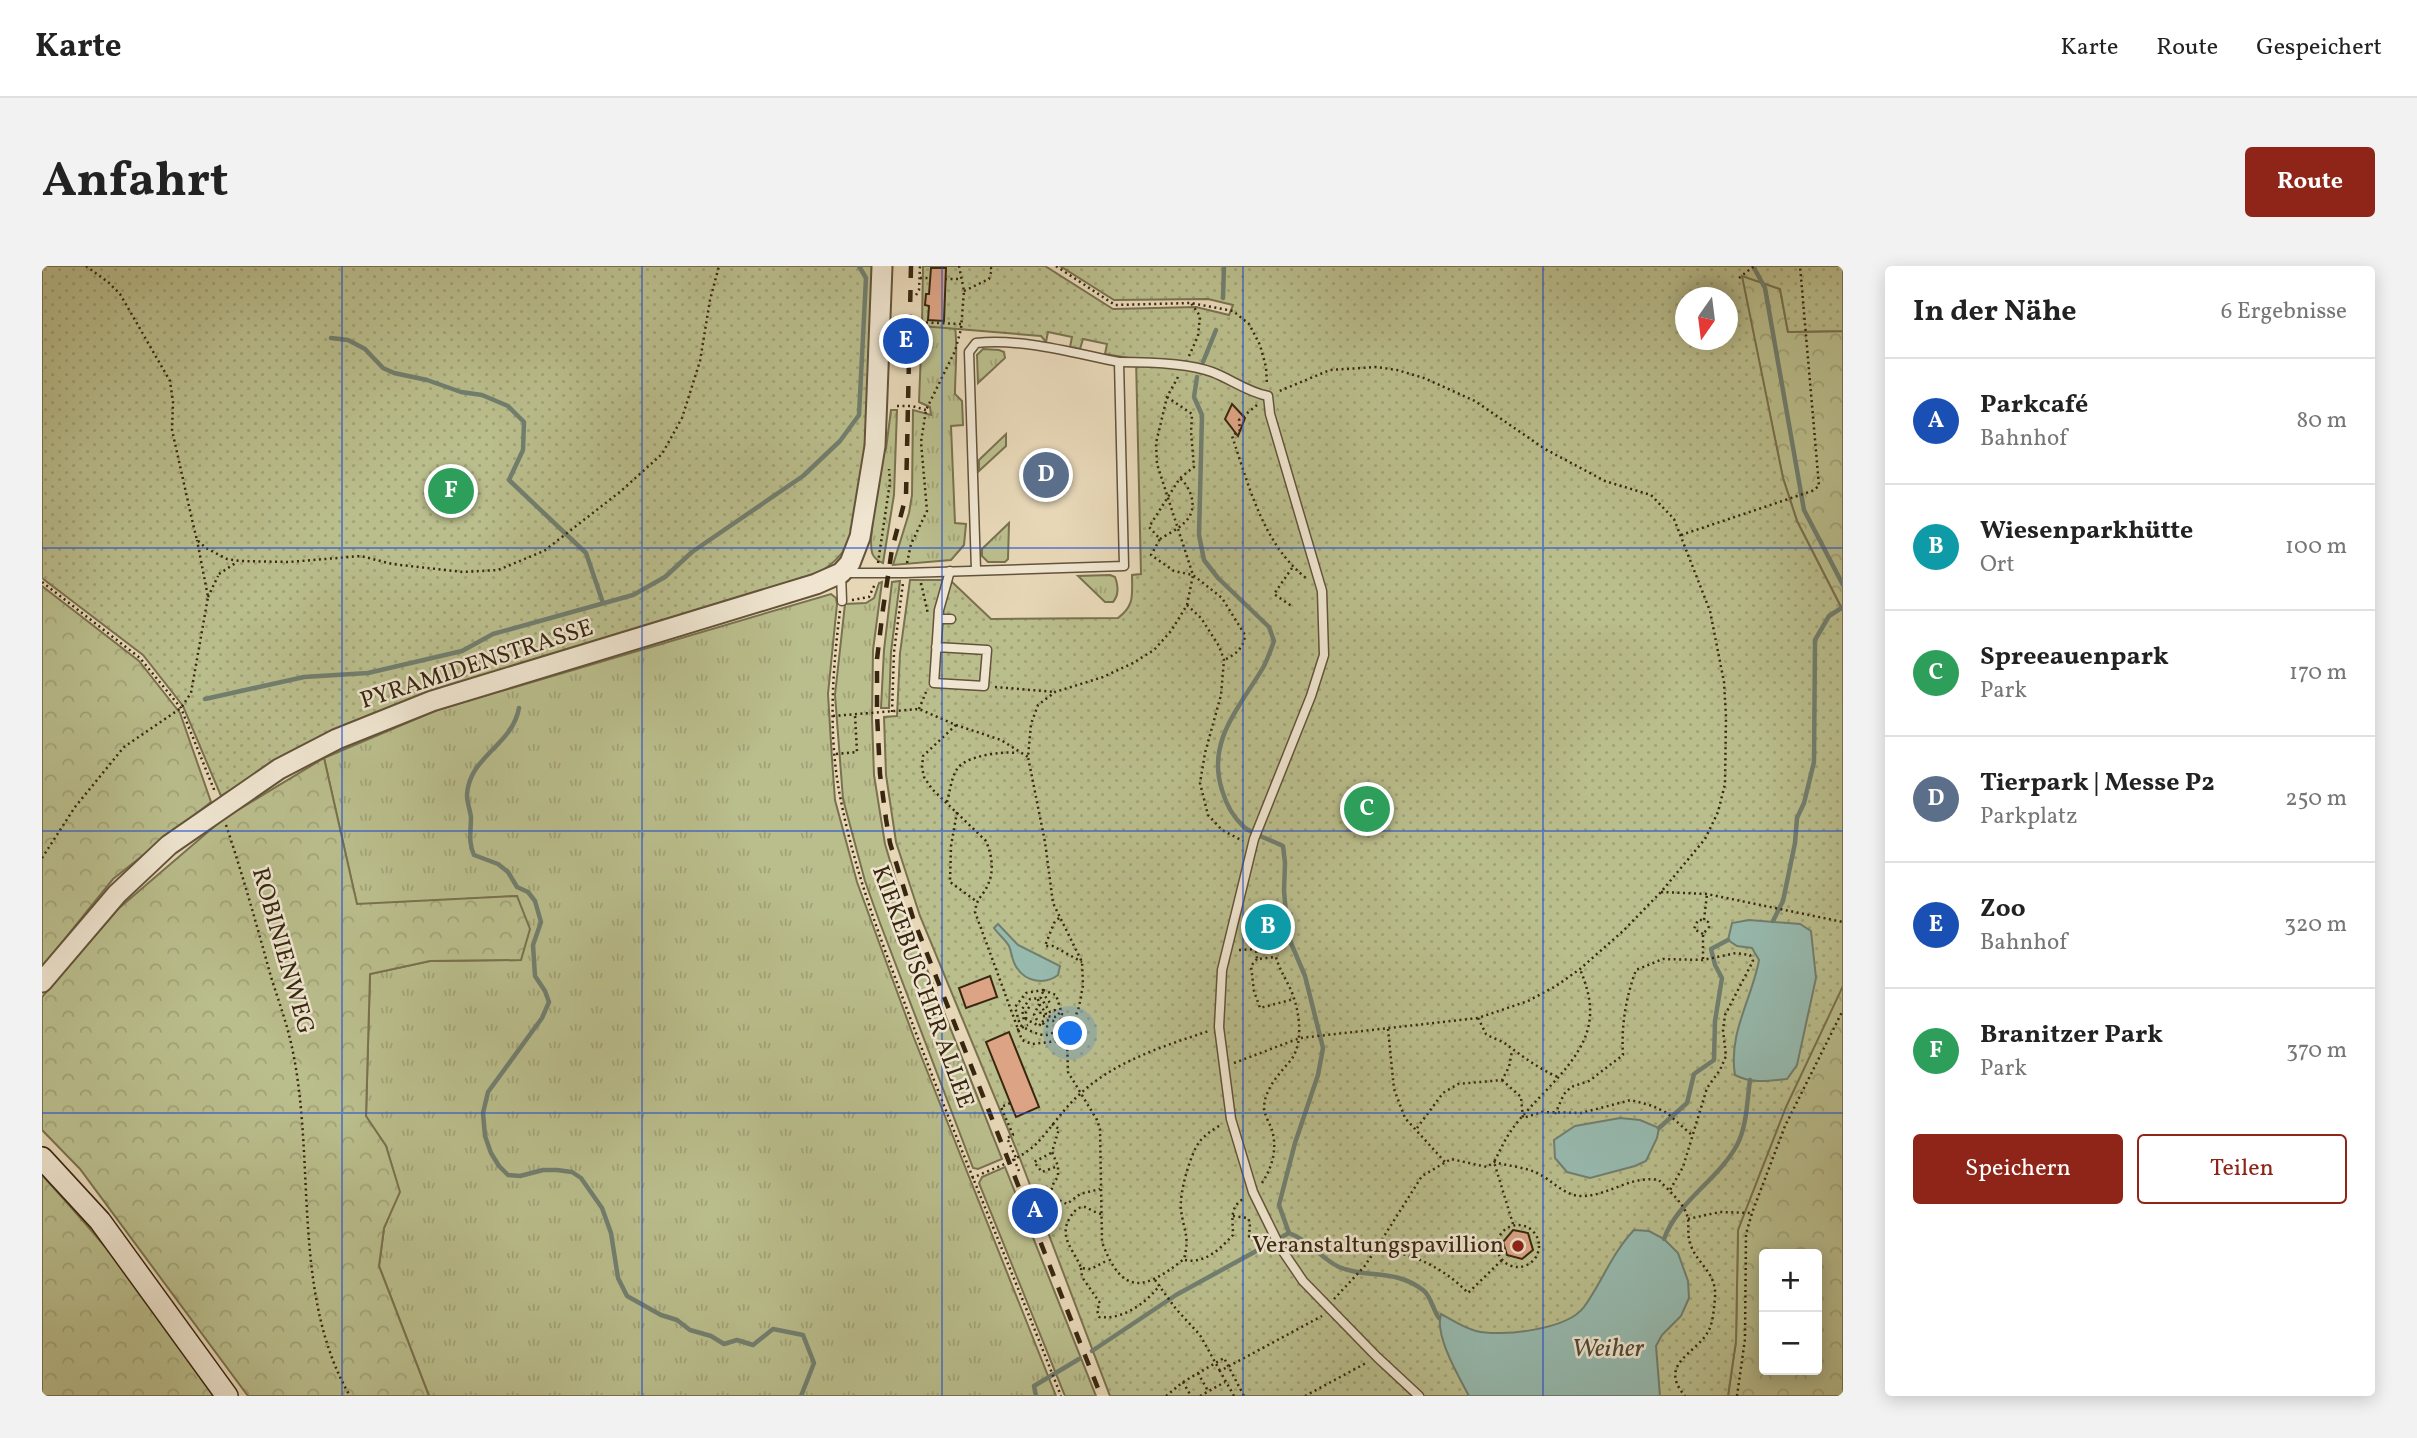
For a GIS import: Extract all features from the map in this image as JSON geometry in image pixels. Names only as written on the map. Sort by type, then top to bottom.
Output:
[{"type":"main road","points":[[42,1158],[100,1221],[227,1396]]},
{"type":"street","points":[[841,573],[850,563],[860,537],[875,446],[882,266]]},
{"type":"street","name":"PYRAMIDENSTRASSE","points":[[42,982],[117,894],[169,845],[279,769],[337,739],[432,701],[816,584],[841,573]]},
{"type":"lane","points":[[976,570],[968,352],[976,343],[1046,348],[1119,362],[1209,370],[1256,394],[1268,396],[1270,414],[1322,591],[1324,655],[1254,843],[1222,970],[1219,1027],[1231,1119],[1253,1192],[1280,1247],[1303,1281],[1419,1396]]},
{"type":"lane","points":[[842,601],[841,573],[1124,566],[1119,362]]},
{"type":"lane","points":[[936,647],[987,650],[984,686],[934,683],[935,620],[950,571]]},
{"type":"lane","points":[[935,620],[951,619]]},
{"type":"path","points":[[86,266],[120,294],[170,381],[173,402],[172,430],[198,540],[208,597]]},
{"type":"path","points":[[198,540],[217,555],[240,561],[289,562],[361,556],[392,564],[475,571],[498,570],[544,551],[621,491],[662,454],[682,418],[701,360],[710,300],[719,266]]},
{"type":"path","points":[[916,295],[919,290],[920,266]]},
{"type":"path","points":[[892,712],[894,652],[905,573],[911,544],[927,511],[921,442],[926,410],[955,351],[962,324],[964,291],[959,266]]},
{"type":"path","points":[[964,291],[989,279],[992,269],[989,266]]},
{"type":"path","points":[[1056,266],[1115,305],[1191,303],[1233,312],[1249,324],[1260,345],[1266,367],[1268,396]]},
{"type":"path","points":[[1739,278],[1755,266]]},
{"type":"path","points":[[1682,536],[1812,491],[1819,486],[1800,266]]},
{"type":"path","points":[[920,278],[930,278]]},
{"type":"path","points":[[945,279],[961,279]]},
{"type":"path","points":[[1191,303],[1200,316],[1198,336],[1167,397],[1156,443],[1157,464],[1192,575],[1188,605],[1171,631],[1154,650],[1103,677],[1055,692],[1038,705],[1031,724],[1028,757],[1054,903],[1082,962],[1083,985],[1079,1007],[1067,1040],[1068,1072],[1100,1129],[1102,1242],[1118,1274],[1128,1282],[1155,1280],[1184,1259],[1188,1242],[1180,1208],[1191,1161],[1198,1143],[1231,1119]]},
{"type":"path","points":[[915,321],[962,324]]},
{"type":"path","points":[[1225,1066],[1300,1038],[1478,1018],[1528,1001],[1580,969],[1661,892],[1705,839],[1718,812],[1725,784],[1724,682],[1710,611],[1674,519],[1651,495],[1605,481],[1545,449],[1475,401],[1424,378],[1376,367],[1341,368],[1268,396],[1239,419],[1240,430],[1232,436],[1272,541],[1293,568],[1322,591]]},
{"type":"path","points":[[1160,539],[1149,527],[1180,478],[1194,467],[1192,414],[1167,397]]},
{"type":"path","points":[[897,406],[926,410]]},
{"type":"path","points":[[1180,478],[1192,495],[1192,508],[1187,522],[1160,539],[1151,555],[1174,571],[1192,575],[1222,598],[1245,635],[1241,647],[1234,655],[1224,660]]},
{"type":"path","points":[[42,858],[75,807],[124,747],[181,708],[191,693],[208,597],[219,575],[228,566],[240,561]]},
{"type":"path","points":[[1293,568],[1274,594],[1293,607]]},
{"type":"path","points":[[919,573],[925,610],[935,620]]},
{"type":"path","points":[[842,601],[869,597],[876,574]]},
{"type":"path","name":"ROBINIENWEG","points":[[42,582],[140,658],[181,708],[221,808],[291,1044],[301,1110],[310,1252],[325,1340],[350,1396]]},
{"type":"path","name":"KIEKEBUSCHER ALLEE","points":[[842,601],[831,695],[840,799],[861,881],[875,925],[972,1178],[1061,1396]]},
{"type":"path","points":[[1188,605],[1201,618],[1219,646],[1224,660],[1221,695],[1205,753],[1200,783],[1208,815],[1222,830],[1254,843]]},
{"type":"path","points":[[919,709],[928,689],[934,683]]},
{"type":"path","points":[[984,686],[1055,692]]},
{"type":"path","points":[[833,716],[919,709],[1001,740],[1028,757]]},
{"type":"path","points":[[836,754],[857,752],[855,715]]},
{"type":"path","points":[[956,725],[923,756],[924,778],[986,841],[991,853],[992,870],[989,881],[976,901],[975,912],[1022,1041],[1032,1044],[1067,1040]]},
{"type":"path","points":[[947,802],[957,769],[962,764],[1004,751],[1019,753]]},
{"type":"path","points":[[957,812],[951,846],[950,882],[976,901]]},
{"type":"path","points":[[1661,892],[1707,894],[1843,922]]},
{"type":"path","points":[[1704,920],[1707,894]]},
{"type":"path","points":[[1258,959],[1252,910],[1267,909]]},
{"type":"path","points":[[1059,918],[1054,923],[1045,946],[1053,946],[1082,962]]},
{"type":"path","points":[[1698,920],[1708,922],[1707,932],[1703,934],[1694,929],[1698,920]]},
{"type":"path","points":[[1703,934],[1703,960]]},
{"type":"path","points":[[1226,952],[1256,949]]},
{"type":"path","points":[[1555,1114],[1570,1087],[1589,1081],[1623,1055],[1627,999],[1636,970],[1662,958],[1703,960],[1736,953],[1750,954],[1753,961],[1725,1015],[1723,1030],[1726,1056],[1707,1088],[1683,1167],[1669,1191]]},
{"type":"path","points":[[1184,1259],[1191,1261],[1207,1258],[1226,1242],[1233,1235],[1235,1204],[1263,1182],[1270,1168],[1276,1142],[1264,1109],[1266,1096],[1293,1056],[1300,1038],[1294,999],[1289,985],[1280,973],[1276,957],[1258,959],[1251,966],[1254,991],[1260,1008],[1294,999]]},
{"type":"path","points":[[1220,1371],[1329,1308],[1364,1267],[1422,1175],[1451,1159],[1487,1167],[1494,1162],[1510,1132],[1558,1077],[1578,1048],[1590,1016],[1589,992],[1580,969]]},
{"type":"path","points":[[1046,990],[1058,999],[1062,1019],[1051,1033],[1037,1035],[1023,1027],[1017,1018],[1015,1007],[1026,993],[1046,990]]},
{"type":"path","points":[[1041,991],[1052,1012],[1055,1010],[1054,1006]]},
{"type":"path","points":[[1049,1005],[1041,998],[1030,999],[1021,1014],[1024,1021],[1052,1021],[1062,1010]]},
{"type":"path","points":[[1017,1030],[1034,1015],[1038,999]]},
{"type":"path","points":[[1049,1005],[1058,999]]},
{"type":"path","points":[[1027,1022],[1026,1012],[1031,1004]]},
{"type":"path","points":[[1038,1004],[1044,1009],[1045,1016]]},
{"type":"path","points":[[1737,1396],[1745,1339],[1746,1234],[1785,1126],[1843,1010]]},
{"type":"path","points":[[1040,1012],[1042,1016],[1056,1017]]},
{"type":"path","points":[[1034,1015],[1037,1035]]},
{"type":"path","points":[[1478,1018],[1486,1034],[1528,1058],[1542,1071],[1558,1077]]},
{"type":"path","points":[[1042,1022],[1048,1026]]},
{"type":"path","points":[[972,1178],[1015,1158],[1037,1143],[1080,1093],[1138,1056],[1219,1027]]},
{"type":"path","points":[[1388,1029],[1394,1089],[1405,1118],[1445,1162]]},
{"type":"path","points":[[1502,1080],[1509,1067],[1512,1051]]},
{"type":"path","points":[[1416,1129],[1443,1093],[1458,1084],[1481,1081],[1502,1080],[1521,1097],[1522,1118]]},
{"type":"path","points":[[1522,1118],[1542,1112],[1581,1113],[1631,1100],[1667,1113],[1675,1123],[1693,1136]]},
{"type":"path","points":[[1010,1103],[1001,1107],[1013,1135],[1007,1138],[1019,1171],[1017,1172]]},
{"type":"path","points":[[1052,1124],[1059,1129],[1052,1152],[1058,1166],[1058,1177],[1051,1191],[1056,1199],[1067,1204],[1080,1194],[1100,1189]]},
{"type":"path","points":[[1052,1152],[1034,1162],[1042,1172],[1058,1166]]},
{"type":"path","points":[[1494,1162],[1536,1172],[1577,1196],[1593,1195],[1646,1178],[1659,1180],[1669,1191],[1687,1216],[1690,1244],[1707,1268],[1715,1288],[1709,1329],[1683,1356],[1676,1368],[1677,1382],[1685,1396]]},
{"type":"path","points":[[1494,1162],[1513,1224]]},
{"type":"path","points":[[1101,1214],[1084,1207],[1076,1209],[1069,1218],[1065,1231],[1066,1241],[1081,1268],[1082,1277],[1100,1303],[1097,1310],[1099,1317],[1112,1319],[1134,1309],[1148,1299],[1160,1285]]},
{"type":"path","points":[[1687,1216],[1720,1212],[1752,1213]]},
{"type":"path","points":[[1233,1216],[1248,1218],[1249,1236],[1253,1240],[1261,1238],[1270,1229]]},
{"type":"path","points":[[1513,1224],[1527,1226],[1536,1234],[1538,1245],[1530,1264],[1512,1266],[1502,1260],[1497,1250],[1497,1241],[1513,1224]]},
{"type":"path","points":[[1376,1249],[1394,1251],[1427,1262],[1453,1278],[1468,1293],[1502,1260]]},
{"type":"path","points":[[1081,1268],[1091,1269],[1109,1259]]},
{"type":"path","points":[[1155,1280],[1176,1309],[1200,1335],[1234,1396]]},
{"type":"path","points":[[1305,1396],[1377,1357]]},
{"type":"path","points":[[1166,1396],[1183,1382],[1224,1358],[1244,1396]]},
{"type":"path","points":[[1198,1373],[1208,1391]]},
{"type":"path","points":[[1183,1382],[1191,1396]]},
{"type":"path","points":[[1200,1396],[1226,1382]]},
{"type":"green space","points":[[42,266],[875,266],[868,446],[852,535],[837,559],[814,576],[278,761],[221,796],[183,706],[143,655],[42,578]]},
{"type":"green space","points":[[923,266],[1045,266],[1113,309],[1196,307],[1229,315],[1233,305],[1208,299],[1114,300],[1060,266],[1843,266],[1843,331],[1788,332],[1780,289],[1742,276],[1783,478],[1797,521],[1843,611],[1843,986],[1786,1107],[1738,1230],[1736,1341],[1728,1396],[1110,1396],[1019,1156],[920,916],[896,842],[886,775],[884,717],[897,716],[900,653],[910,580],[950,580],[991,619],[1118,618],[1130,604],[1132,575],[1141,574],[1136,359],[1105,354],[1107,344],[1083,339],[1080,349],[1070,347],[1072,337],[1048,332],[1046,342],[1041,336],[922,326]]},
{"type":"green space","points":[[1741,275],[1780,289],[1788,332],[1843,331],[1843,611],[1797,521],[1783,478]]},
{"type":"green space","points":[[922,326],[955,327],[955,394],[962,401],[963,425],[951,426],[955,523],[966,524],[964,545],[951,560],[893,565],[912,495],[913,410],[931,415],[930,407],[919,402]]},
{"type":"green space","points":[[983,349],[1004,352],[1005,358],[978,383],[977,355]]},
{"type":"green space","points":[[891,410],[897,410],[894,495],[883,563],[873,554],[871,539],[879,459],[886,449]]},
{"type":"green space","points":[[1006,434],[1006,446],[979,471],[979,460]]},
{"type":"green space","points":[[1009,523],[1008,559],[1005,562],[988,562],[982,556],[982,549]]},
{"type":"green space","points":[[1078,576],[1115,577],[1117,587],[1113,602],[1105,602]]},
{"type":"green space","points":[[900,581],[891,652],[889,708],[881,708],[892,582]]},
{"type":"green space","points":[[882,582],[873,650],[872,718],[874,775],[885,844],[908,921],[1002,1159],[978,1169],[973,1168],[880,923],[865,881],[843,799],[835,695],[845,604],[866,603],[874,598],[879,583]]},
{"type":"green space","points":[[42,586],[139,661],[180,713],[211,802],[113,879],[42,967]]},
{"type":"green space","points":[[831,594],[836,598],[837,604],[828,694],[835,800],[857,882],[914,1038],[1056,1396],[429,1396],[379,1266],[384,1228],[399,1191],[386,1146],[366,1117],[370,974],[430,961],[520,960],[517,896],[357,905],[324,758],[437,710]]},
{"type":"green space","points":[[324,758],[357,904],[517,896],[530,929],[521,960],[430,961],[370,974],[366,1116],[386,1146],[400,1192],[384,1228],[379,1266],[429,1396],[248,1396],[80,1169],[42,1130],[42,997],[118,909],[223,819]]},
{"type":"green space","points":[[1843,929],[1843,1396],[1728,1396],[1736,1341],[1738,1230]]},
{"type":"green space","points":[[1005,1167],[1096,1396],[1065,1396],[979,1183],[982,1177]]},
{"type":"green space","points":[[42,1175],[135,1282],[219,1396],[42,1396]]},
{"type":"water","points":[[1749,920],[1800,924],[1811,931],[1816,978],[1797,1065],[1787,1079],[1754,1081],[1735,1075],[1738,1030],[1759,960],[1752,948],[1737,946],[1728,940],[1732,923]]},
{"type":"water","points":[[998,924],[1018,945],[1060,966],[1058,975],[1042,981],[1030,979],[1021,973],[1014,963],[1009,946],[994,928]]},
{"type":"water","points":[[1620,1118],[1640,1120],[1659,1128],[1646,1161],[1590,1178],[1567,1172],[1555,1158],[1554,1140],[1575,1126]]},
{"type":"water","name":"Weiher","points":[[1634,1230],[1649,1231],[1664,1239],[1678,1253],[1688,1281],[1689,1298],[1681,1316],[1662,1335],[1656,1346],[1660,1396],[1469,1396],[1444,1344],[1441,1314],[1467,1328],[1487,1333],[1533,1330],[1563,1321],[1576,1315],[1584,1307],[1619,1248]]},
{"type":"building","points":[[931,268],[946,268],[944,321],[928,320],[929,306],[925,305],[926,294],[929,294]]},
{"type":"building","points":[[1232,404],[1245,418],[1238,436],[1225,419]]},
{"type":"building","points":[[1275,916],[1278,937],[1260,939],[1258,918]]},
{"type":"building","points":[[990,976],[997,997],[966,1008],[959,988]]},
{"type":"building","points":[[1009,1032],[1039,1107],[1016,1117],[986,1042]]},
{"type":"building","name":"Veranstaltungspavillion","points":[[1513,1230],[1528,1233],[1533,1250],[1522,1259],[1507,1255],[1503,1242]]},
{"type":"waterway","points":[[205,699],[304,677],[368,673],[462,651],[493,634],[633,595],[665,577],[692,552],[803,476],[840,441],[859,415],[866,278],[859,266]]},
{"type":"waterway","points":[[1223,298],[1224,266]]},
{"type":"waterway","points":[[1753,266],[1765,288],[1804,510],[1843,585]]},
{"type":"waterway","points":[[1203,362],[1216,330]]},
{"type":"waterway","points":[[331,338],[348,340],[365,349],[383,368],[394,373],[427,380],[461,392],[482,395],[508,406],[524,422],[523,450],[509,480],[586,553],[603,603]]},
{"type":"waterway","points":[[1197,377],[1194,397],[1202,415],[1199,535],[1204,560],[1218,578],[1269,627],[1274,641],[1264,666],[1228,724],[1222,739],[1218,772],[1226,800],[1240,823],[1283,846],[1288,936],[1305,976],[1323,1048],[1318,1075],[1295,1143],[1279,1205],[1289,1233]]},
{"type":"waterway","points":[[1773,921],[1783,901],[1795,843],[1797,818],[1804,803],[1814,762],[1815,640],[1829,616],[1843,607]]},
{"type":"waterway","points":[[519,708],[508,732],[482,760],[470,782],[467,795],[471,817],[470,841],[474,855],[498,864],[508,872],[517,887],[528,892],[535,901],[541,922],[533,945],[535,976],[549,1002],[542,1018],[488,1092],[483,1113],[485,1136],[491,1153],[508,1175],[520,1176],[543,1170],[557,1170],[572,1172],[581,1178],[602,1208],[611,1233],[618,1278],[627,1296],[661,1315],[677,1320],[690,1330],[711,1336],[724,1344],[737,1340],[753,1345],[773,1329],[803,1335],[814,1363],[801,1396]]},
{"type":"waterway","points":[[1659,1128],[1687,1103],[1694,1074],[1714,1060],[1715,1021],[1722,978],[1711,949],[1728,940]]},
{"type":"waterway","points":[[1664,1239],[1678,1214],[1729,1158],[1737,1145],[1745,1122],[1750,1080]]},
{"type":"waterway","points":[[1092,1351],[1176,1295],[1289,1233],[1339,1267],[1360,1273],[1391,1276],[1412,1283],[1426,1293],[1439,1318]]},
{"type":"waterway","points":[[1036,1396],[1034,1386],[1079,1359]]},
{"type":"railway","points":[[911,266],[906,496],[892,549],[877,659],[880,774],[890,843],[913,918],[1101,1396]]},
{"type":"place","name":"Zoo","points":[[906,341]]},
{"type":"place","name":"Tierpark | Messe P2","points":[[1046,475]]},
{"type":"place","name":"Branitzer Park","points":[[451,491]]},
{"type":"place","name":"Spreeauenpark","points":[[1367,809]]},
{"type":"place","name":"Wiesenparkhütte","points":[[1268,927]]},
{"type":"place","name":"Parkcafé","points":[[1035,1211]]},
{"type":"place","name":"Veranstaltungspavillion","points":[[1518,1246]]}]
